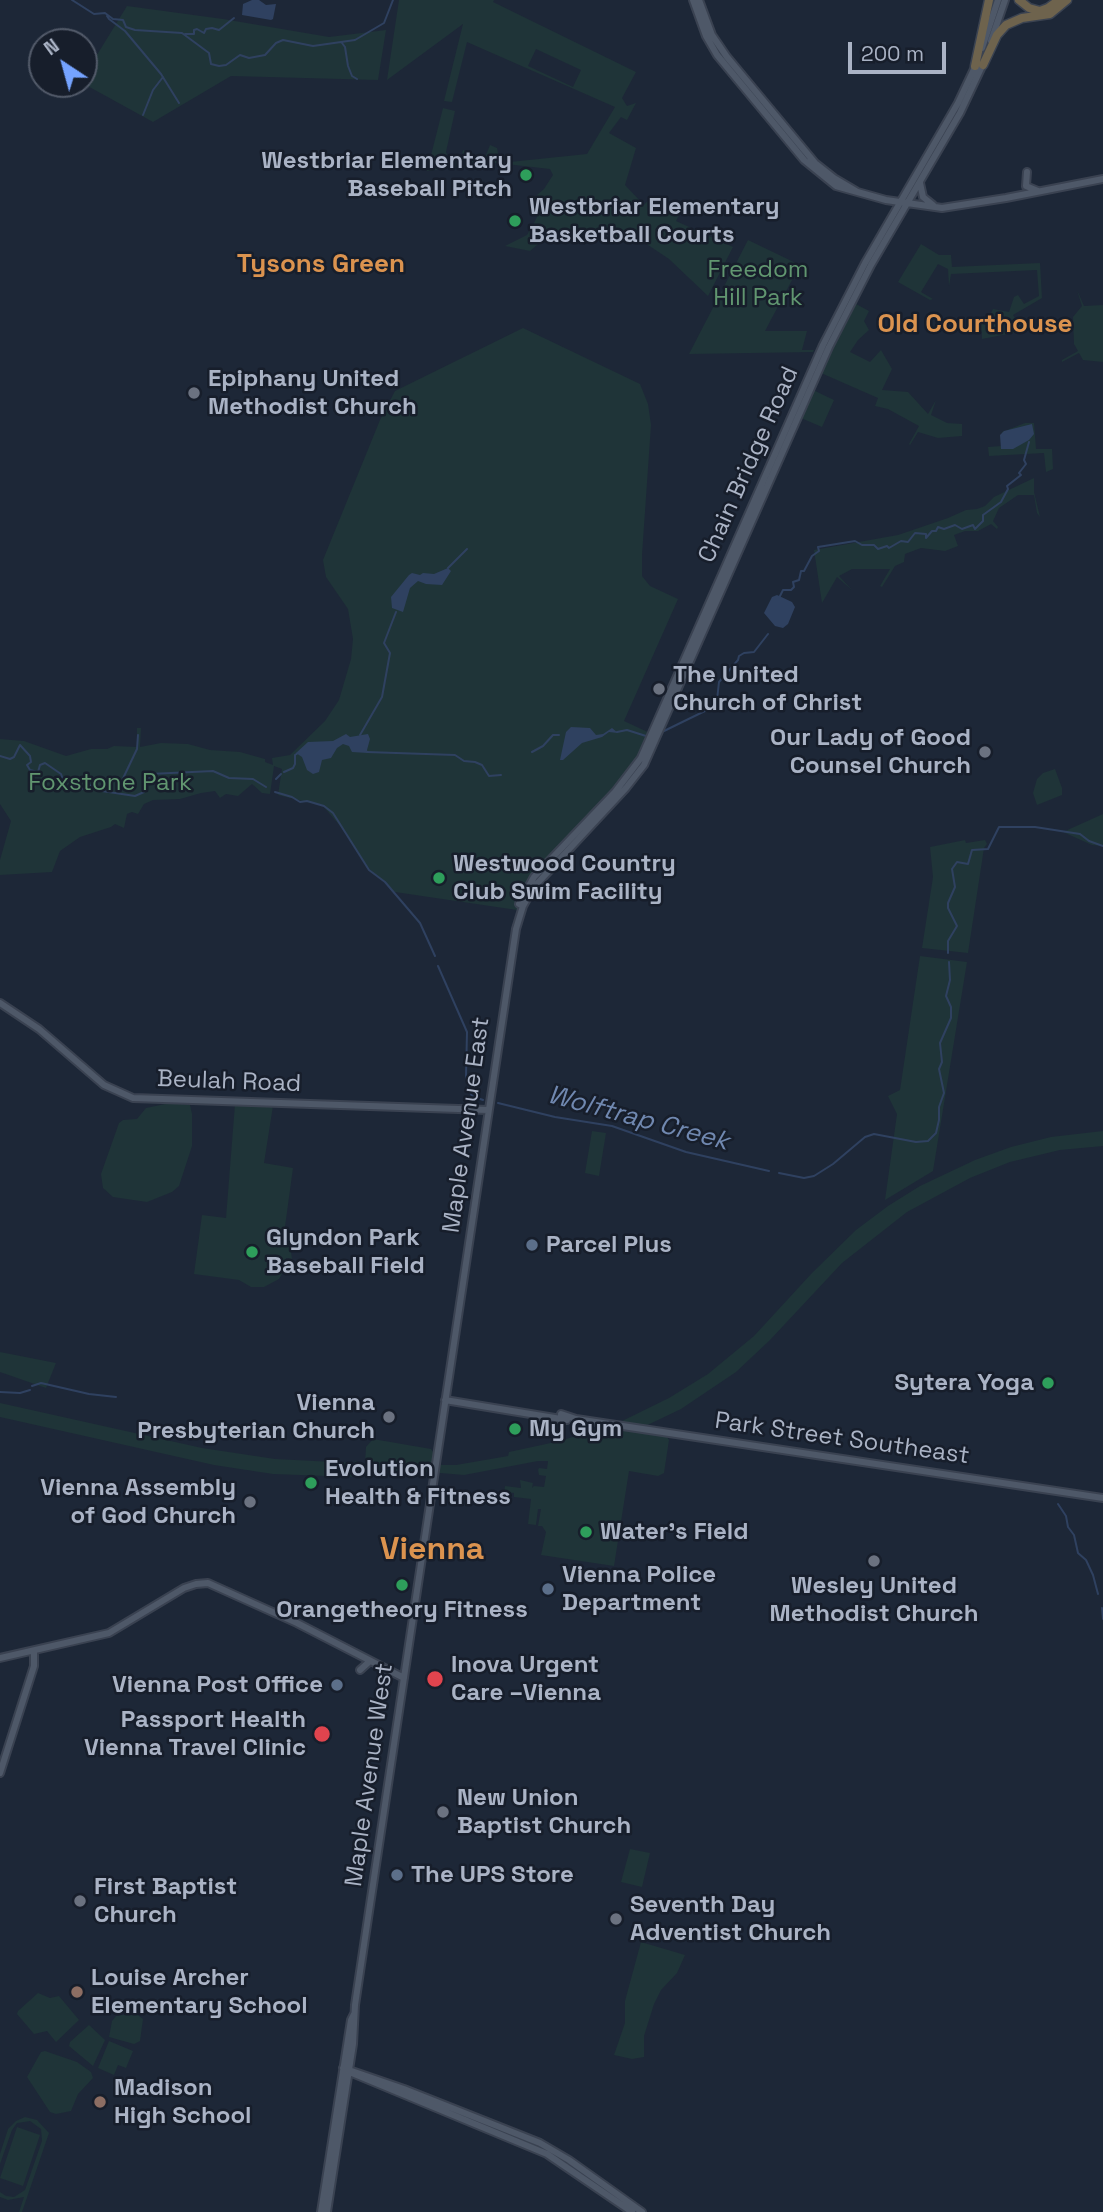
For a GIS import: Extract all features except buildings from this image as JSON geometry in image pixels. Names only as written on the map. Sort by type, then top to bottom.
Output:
[{"type":"highway","points":[[979,66],[989,0]]},
{"type":"highway","points":[[1019,0],[1028,8],[1040,10],[1059,0]]},
{"type":"highway","points":[[979,66],[1002,28],[1016,19],[1050,14],[1067,0]]},
{"type":"main road","points":[[693,0],[713,50],[797,145]]},
{"type":"main road","points":[[699,0],[718,45],[797,145],[809,165],[828,181],[846,191],[942,208],[1103,179]]},
{"type":"main road","name":"Chain Bridge Road","points":[[647,759],[829,347],[903,203],[979,66],[998,0]]},
{"type":"main road","name":"Chain Bridge Road","points":[[516,929],[518,908],[534,877],[615,792],[642,756],[810,372],[855,282],[960,113],[1004,0]]},
{"type":"main road","points":[[1027,172],[1027,186],[1040,191]]},
{"type":"main road","points":[[922,176],[920,184],[923,197],[942,208]]},
{"type":"main road","name":"Maple Avenue East","points":[[424,1542],[516,929],[523,906],[533,888],[626,788],[647,759]]},
{"type":"main road","name":"Beulah Road","points":[[0,1003],[39,1029],[104,1085],[133,1098],[488,1110]]},
{"type":"main road","name":"Park Street Southeast","points":[[445,1400],[1103,1498]]},
{"type":"main road","name":"Maple Avenue West","points":[[331,2161],[356,2025],[354,2014],[424,1542]]},
{"type":"main road","points":[[0,1658],[109,1633],[184,1588],[204,1583],[219,1586],[297,1623],[404,1678]]},
{"type":"main road","points":[[0,1773],[34,1666],[34,1651]]},
{"type":"main road","points":[[360,1670],[370,1661]]},
{"type":"main road","points":[[347,2069],[547,2154],[632,2212]]},
{"type":"main road","points":[[347,2069],[540,2143],[569,2160],[642,2212]]},
{"type":"main road","points":[[321,2212],[331,2161]]},
{"type":"main road","points":[[327,2212],[331,2161]]},
{"type":"green space","points":[[399,0],[494,0],[493,2],[636,72],[622,98],[627,106],[636,103],[627,120],[621,117],[609,133],[636,148],[625,185],[644,205],[652,196],[680,213],[676,221],[733,247],[708,296],[669,259],[642,241],[592,234],[550,234],[530,251],[505,246],[527,235],[533,225],[537,217],[530,201],[544,189],[553,175],[550,169],[497,163],[427,171],[443,108],[455,111],[446,152],[449,160],[461,159],[463,150],[475,155],[486,155],[490,145],[497,148],[500,163],[587,154],[615,107],[467,42],[452,102],[444,101],[463,24],[387,80]],"holes":[[[536,49],[581,70],[573,87],[528,66]]]},
{"type":"green space","points":[[127,6],[329,37],[386,30],[378,80],[231,76],[153,122],[98,92],[98,53]]},
{"type":"green space","name":"Freedom Hill Park","points":[[748,240],[800,265],[765,331],[807,331],[802,350],[814,350],[813,352],[689,354]]},
{"type":"green space","points":[[921,244],[939,255],[951,255],[952,267],[1040,263],[1042,298],[1013,315],[1023,331],[982,339],[982,332],[970,325],[974,318],[985,325],[993,309],[1009,312],[1014,297],[1018,295],[1024,304],[1039,296],[1037,270],[951,274],[949,286],[948,269],[938,264],[921,292],[933,299],[930,300],[898,282]]},
{"type":"green space","points":[[1077,290],[1084,306],[1103,305],[1103,362],[1083,360],[1079,353],[1062,362],[1078,351],[1074,344],[1073,317],[1082,306]]},
{"type":"green space","points":[[856,304],[869,311],[864,321],[869,330],[850,352],[870,362],[881,350],[892,369],[882,390],[908,392],[928,414],[936,400],[931,415],[947,423],[962,424],[962,436],[938,438],[918,432],[910,445],[919,426],[888,409],[875,406],[878,398],[821,373]]},
{"type":"green space","name":"Foxstone Park","points":[[523,328],[640,384],[648,404],[651,425],[642,576],[650,586],[678,599],[624,721],[652,734],[631,773],[540,870],[522,896],[517,910],[395,892],[366,866],[341,827],[323,806],[278,795],[282,769],[274,766],[270,794],[262,793],[252,784],[238,796],[226,794],[220,798],[215,791],[180,799],[153,800],[144,804],[138,814],[127,814],[124,828],[115,824],[80,837],[60,851],[52,872],[0,875],[0,860],[11,821],[0,804],[0,739],[24,741],[66,756],[114,746],[137,747],[137,728],[141,728],[140,747],[161,743],[188,744],[210,750],[240,752],[265,759],[265,762],[273,765],[272,758],[290,755],[325,721],[339,700],[351,659],[353,639],[348,609],[326,577],[323,560],[380,420],[395,391]]},
{"type":"green space","points":[[813,390],[834,400],[822,427],[801,418]]},
{"type":"green space","points":[[1025,423],[1034,423],[1036,449],[1052,449],[1053,469],[1046,472],[1044,453],[989,456],[988,447],[1002,446],[1002,432]]},
{"type":"green space","points":[[1034,478],[1034,492],[1040,517],[1034,495],[1018,495],[999,508],[993,521],[997,529],[991,524],[978,531],[965,531],[954,535],[958,546],[945,551],[921,548],[905,554],[904,562],[895,566],[882,587],[880,586],[890,569],[852,569],[839,576],[852,590],[837,577],[822,603],[814,550],[898,535],[966,510],[985,506],[994,497]]},
{"type":"green space","points":[[1055,769],[1062,795],[1037,805],[1033,793],[1037,779],[1043,773]]},
{"type":"green space","points":[[1103,814],[1103,846],[1092,845],[1063,832]]},
{"type":"green space","points":[[965,840],[966,843],[985,840],[987,844],[984,848],[968,953],[922,948],[933,877],[930,847]]},
{"type":"green space","points":[[920,956],[967,962],[933,1171],[885,1200],[897,1114],[888,1096],[900,1090]]},
{"type":"green space","points":[[170,1103],[190,1105],[192,1114],[192,1146],[179,1186],[172,1192],[147,1202],[113,1197],[103,1188],[101,1174],[119,1123],[137,1119],[146,1108]]},
{"type":"green space","points":[[235,1104],[273,1106],[264,1163],[293,1168],[284,1234],[290,1245],[292,1259],[286,1258],[279,1279],[264,1287],[251,1287],[239,1280],[194,1274],[202,1215],[226,1218]]},
{"type":"green space","points":[[592,1131],[606,1133],[599,1176],[585,1173]]},
{"type":"green space","points":[[1103,1131],[1103,1146],[1060,1150],[1010,1162],[970,1178],[907,1212],[842,1263],[736,1372],[681,1409],[637,1430],[666,1435],[669,1440],[664,1473],[658,1476],[629,1471],[614,1566],[541,1555],[546,1532],[542,1526],[538,1526],[541,1509],[538,1509],[536,1525],[528,1524],[531,1499],[514,1497],[514,1493],[504,1492],[505,1486],[521,1488],[520,1480],[533,1483],[532,1488],[544,1487],[546,1476],[539,1475],[538,1470],[547,1469],[548,1461],[464,1475],[428,1472],[355,1477],[273,1474],[214,1465],[0,1417],[0,1403],[202,1448],[275,1459],[355,1461],[365,1464],[366,1447],[373,1439],[431,1449],[433,1460],[442,1465],[508,1456],[509,1452],[560,1441],[620,1422],[669,1398],[708,1374],[754,1336],[856,1230],[920,1186],[975,1160],[1011,1147],[1051,1137]]},
{"type":"green space","points":[[0,1352],[56,1363],[46,1388],[0,1372]]},
{"type":"green space","points":[[630,1849],[650,1853],[642,1887],[621,1882]]},
{"type":"green space","points":[[641,1942],[685,1955],[677,1973],[661,1990],[654,2004],[644,2036],[644,2057],[632,2059],[614,2055],[625,2023],[625,2001]]},
{"type":"green space","points":[[38,1993],[50,1998],[59,1996],[79,2020],[56,2042],[47,2031],[34,2034],[17,2014]]},
{"type":"green space","points":[[135,2013],[143,2019],[140,2041],[134,2044],[109,2037],[112,2021],[116,2016]]},
{"type":"green space","points":[[89,2025],[105,2040],[93,2066],[69,2046]]},
{"type":"green space","points":[[109,2041],[133,2051],[126,2068],[118,2065],[114,2075],[98,2068]]},
{"type":"green space","points":[[41,2052],[77,2062],[91,2072],[93,2078],[78,2094],[71,2111],[56,2114],[50,2112],[27,2077]]},
{"type":"green space","points":[[25,2117],[37,2120],[49,2133],[22,2212],[19,2212],[24,2197],[8,2200],[0,2197],[0,2192],[14,2197],[25,2190],[42,2141],[41,2129],[30,2121],[17,2123],[0,2164],[0,2154],[8,2129]]},
{"type":"green space","points":[[17,2127],[40,2135],[23,2186],[0,2178]]},
{"type":"water","points":[[259,0],[266,5],[276,4],[273,19],[242,15],[243,4]]},
{"type":"water","points":[[1032,424],[1034,434],[1029,440],[1013,449],[1001,449],[1000,435],[1004,431]]},
{"type":"water","points":[[448,568],[451,571],[442,585],[418,581],[410,588],[403,612],[392,608],[391,597],[409,575],[434,574]]},
{"type":"water","points":[[777,595],[792,602],[795,607],[788,624],[783,628],[775,626],[764,613],[772,597]]},
{"type":"water","points":[[571,727],[590,728],[596,735],[612,728],[618,733],[609,732],[582,743],[560,760],[566,732]]},
{"type":"water","points":[[346,734],[350,737],[368,734],[368,753],[352,752],[349,746],[343,744],[331,758],[322,760],[319,772],[313,774],[307,770],[302,757],[296,753],[308,742],[333,741]]},
{"type":"waterway","points":[[72,0],[94,14],[105,13],[113,19],[123,20],[126,27],[135,30],[182,33],[209,53],[211,64],[219,66],[226,65],[240,55],[249,58],[265,55],[276,43],[283,40],[313,46],[355,40],[384,23],[393,0]]},
{"type":"waterway","points":[[107,16],[125,31],[161,74],[179,103]]},
{"type":"waterway","points":[[185,34],[194,34],[197,29],[204,33],[206,29],[219,30],[234,18]]},
{"type":"waterway","points":[[342,43],[352,76],[357,79]]},
{"type":"waterway","points":[[143,115],[153,90],[163,77]]},
{"type":"waterway","points":[[779,598],[783,590],[791,590],[794,587],[793,582],[799,580],[801,571],[804,571],[812,556],[819,551],[818,547],[855,541],[862,545],[874,545],[878,549],[887,546],[889,548],[901,541],[908,542],[915,533],[926,534],[926,538],[938,527],[944,529],[955,525],[962,529],[973,525],[975,529],[983,521],[983,515],[1001,502],[1007,486],[1021,475],[1019,473],[1026,464],[1024,460],[1029,442]]},
{"type":"waterway","points":[[448,568],[467,549]]},
{"type":"waterway","points":[[360,735],[382,697],[390,653],[384,643],[396,612]]},
{"type":"waterway","points":[[664,731],[711,708],[717,700],[719,682],[739,656],[754,652],[768,634]]},
{"type":"waterway","points":[[617,732],[627,730],[646,736]]},
{"type":"waterway","points":[[117,791],[137,749],[138,735]]},
{"type":"waterway","points":[[532,752],[543,746],[553,735],[559,735]]},
{"type":"waterway","name":"Wolftrap Creek","points":[[0,756],[10,759],[14,757],[20,745],[30,756],[31,762],[27,765],[30,770],[38,772],[40,765],[45,763],[61,774],[66,787],[79,790],[92,785],[102,791],[135,796],[144,792],[150,774],[213,771],[229,778],[253,779],[266,787]]},
{"type":"waterway","points":[[367,752],[455,755],[464,761],[482,765],[489,776],[501,775]]},
{"type":"waterway","points":[[284,772],[293,768],[295,755],[298,753]]},
{"type":"waterway","points":[[276,779],[281,774]]},
{"type":"waterway","name":"Wolftrap Creek","points":[[275,792],[300,802],[307,801],[324,806],[333,813],[369,870],[385,882],[420,923],[435,956]]},
{"type":"waterway","name":"Wolftrap Creek","points":[[948,953],[948,941],[957,926],[948,908],[955,887],[952,869],[957,862],[968,864],[972,850],[988,849],[999,827],[1035,827],[1080,834],[1103,846]]},
{"type":"waterway","name":"Wolftrap Creek","points":[[779,1173],[804,1178],[814,1176],[865,1137],[874,1134],[916,1142],[928,1141],[936,1133],[939,1107],[944,1093],[939,1069],[942,1062],[940,1043],[951,1018],[951,1007],[946,996],[950,980],[949,962]]},
{"type":"waterway","name":"Wolftrap Creek","points":[[438,966],[467,1032],[466,1076],[469,1090],[472,1096],[483,1100]]},
{"type":"waterway","name":"Wolftrap Creek","points":[[498,1103],[555,1117],[612,1126],[686,1152],[769,1171]]},
{"type":"waterway","points":[[32,1386],[41,1383],[116,1397]]},
{"type":"waterway","points":[[0,1392],[20,1393],[30,1390]]},
{"type":"waterway","points":[[1058,1504],[1074,1535],[1078,1553],[1086,1560],[1093,1575],[1098,1594]]},
{"type":"waterway","points":[[1102,1608],[1103,1619]]},
{"type":"place","name":"Westbriar Elementary Baseball Pitch","points":[[526,175]]},
{"type":"place","name":"Westbriar Elementary Basketball Courts","points":[[515,221]]},
{"type":"place","name":"Epiphany United Methodist Church","points":[[194,393]]},
{"type":"place","name":"The United Church of Christ","points":[[659,689]]},
{"type":"place","name":"Our Lady of Good Counsel Church","points":[[985,752]]},
{"type":"place","name":"Westwood Country Club Swim Facility","points":[[439,878]]},
{"type":"place","name":"Parcel Plus","points":[[532,1245]]},
{"type":"place","name":"Glyndon Park Baseball Field","points":[[252,1252]]},
{"type":"place","name":"Sytera Yoga","points":[[1048,1383]]},
{"type":"place","name":"Vienna Presbyterian Church","points":[[389,1417]]},
{"type":"place","name":"My Gym","points":[[515,1429]]},
{"type":"place","name":"Evolution Health & Fitness","points":[[311,1483]]},
{"type":"place","name":"Vienna Assembly of God Church","points":[[250,1502]]},
{"type":"place","name":"Water's Field","points":[[586,1532]]},
{"type":"place","name":"Wesley United Methodist Church","points":[[874,1561]]},
{"type":"place","name":"Orangetheory Fitness","points":[[402,1585]]},
{"type":"place","name":"Vienna Police Department","points":[[548,1589]]},
{"type":"place","name":"Inova Urgent Care –Vienna","points":[[435,1679]]},
{"type":"place","name":"Vienna Post Office","points":[[337,1685]]},
{"type":"place","name":"Passport Health Vienna Travel Clinic","points":[[322,1734]]},
{"type":"place","name":"New Union Baptist Church","points":[[443,1812]]},
{"type":"place","name":"The UPS Store","points":[[397,1875]]},
{"type":"place","name":"First Baptist Church","points":[[80,1901]]},
{"type":"place","name":"Seventh Day Adventist Church","points":[[616,1919]]},
{"type":"place","name":"Louise Archer Elementary School","points":[[77,1992]]},
{"type":"place","name":"Madison High School","points":[[100,2102]]},
{"type":"district","name":"Tysons Green","points":[[321,265]]},
{"type":"district","name":"Old Courthouse","points":[[975,325]]},
{"type":"district","name":"Vienna","points":[[432,1550]]}]
